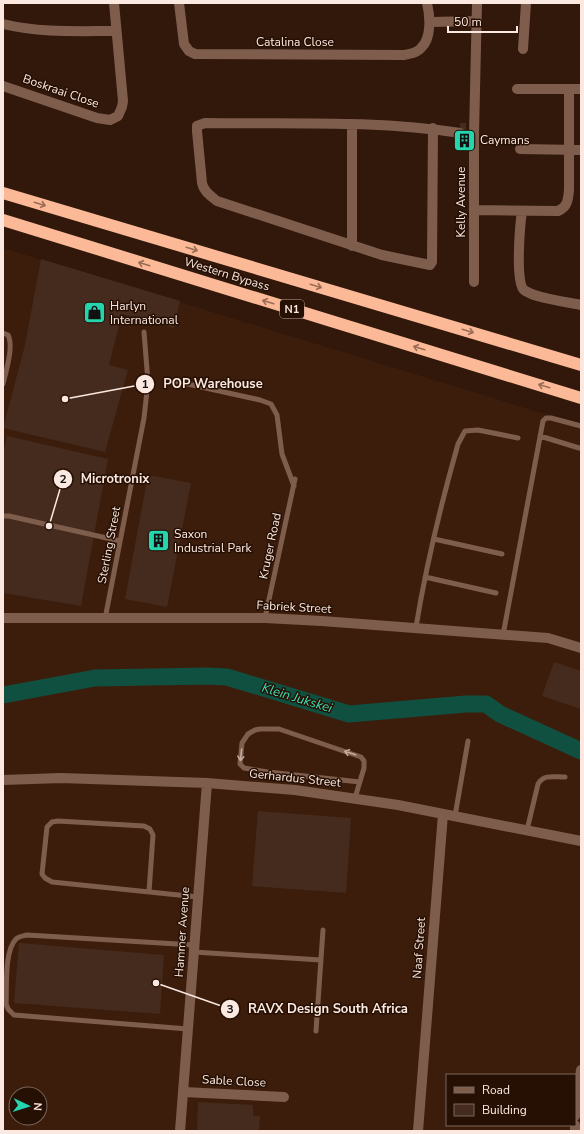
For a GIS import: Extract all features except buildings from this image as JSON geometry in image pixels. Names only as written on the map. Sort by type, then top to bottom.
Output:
[{"type":"highway","name":"Western Bypass","points":[[3,193],[581,365]]},
{"type":"highway","name":"Western Bypass","points":[[3,220],[581,398]]},
{"type":"street","points":[[3,24],[46,31],[116,31],[114,3]]},
{"type":"street","name":"Catalina Close","points":[[179,3],[184,44],[186,48],[192,52],[204,55],[404,55],[422,48],[426,39],[430,22],[427,3]]},
{"type":"street","name":"Kelly Avenue","points":[[474,282],[474,210],[467,133],[477,21],[477,3]]},
{"type":"street","points":[[524,49],[526,3]]},
{"type":"street","points":[[430,22],[477,21]]},
{"type":"street","name":"Boskraai Close","points":[[3,86],[97,118],[113,119],[118,116],[123,101],[116,31]]},
{"type":"street","points":[[517,89],[581,90]]},
{"type":"street","points":[[474,210],[558,211],[566,206],[569,190],[569,90]]},
{"type":"street","points":[[433,128],[431,263],[427,265],[390,257],[352,246],[217,200],[207,194],[203,188],[197,126],[205,123],[352,124],[433,128],[467,133]]},
{"type":"street","points":[[352,124],[352,246]]},
{"type":"street","points":[[520,149],[581,150]]},
{"type":"street","points":[[522,211],[519,269],[519,281],[522,290],[531,295],[581,305]]},
{"type":"street","name":"Fabriek Street","points":[[3,618],[265,618],[548,638],[581,648]]},
{"type":"street","name":"Gerhardus Street","points":[[3,780],[61,778],[207,783],[295,790],[392,804],[528,830],[581,842]]},
{"type":"street","name":"Hammer Avenue","points":[[180,1131],[207,783]]},
{"type":"street","name":"Naaf Street","points":[[418,1131],[443,814]]},
{"type":"street","points":[[576,1108],[581,1070]]},
{"type":"street","name":"Sable Close","points":[[183,1092],[284,1097]]},
{"type":"lane","name":"Sterling Street","points":[[105,619],[139,448],[146,403],[148,375],[144,332]]},
{"type":"lane","points":[[3,333],[8,335],[10,341],[3,384]]},
{"type":"lane","points":[[174,381],[260,400],[271,404],[277,415],[282,454],[294,486]]},
{"type":"lane","points":[[503,635],[543,421],[546,418],[581,426]]},
{"type":"lane","points":[[416,628],[425,577],[458,444],[465,431],[478,430],[518,438]]},
{"type":"lane","points":[[540,436],[579,448]]},
{"type":"lane","name":"Kruger Road","points":[[265,618],[295,478]]},
{"type":"lane","points":[[3,516],[9,516],[120,542]]},
{"type":"lane","points":[[434,539],[502,554]]},
{"type":"lane","points":[[425,577],[496,593]]},
{"type":"lane","points":[[355,798],[360,782],[364,768],[364,761],[355,755],[279,729],[255,730],[248,734],[242,743],[240,764],[244,768],[360,782]]},
{"type":"lane","points":[[455,816],[468,741]]},
{"type":"lane","points":[[528,830],[538,784],[540,781],[547,776],[565,777]]},
{"type":"lane","points":[[149,892],[153,835],[150,829],[144,826],[58,821],[52,822],[47,827],[42,874],[45,878],[52,882],[149,892],[198,897]]},
{"type":"lane","points":[[316,1031],[323,930]]},
{"type":"lane","points":[[188,1029],[14,1015],[8,1009],[6,1004],[10,948],[16,939],[20,936],[27,935],[194,948],[217,953],[321,960]]},
{"type":"shaded area","points":[[3,248],[581,425],[581,1131],[3,1131]]},
{"type":"waterway","name":"Klein Jukskei","points":[[3,695],[95,678],[227,677],[349,714],[466,704],[486,704],[500,714],[581,751]]},
{"type":"place","name":"Caymans","points":[[464,140]]},
{"type":"place","name":"Harlyn International","points":[[95,313]]},
{"type":"place","name":"POP Warehouse","points":[[65,399]]},
{"type":"place","name":"Microtronix","points":[[49,526]]},
{"type":"place","name":"Saxon Industrial Park","points":[[158,541]]},
{"type":"place","name":"RAVX Design South Africa","points":[[156,983]]}]
